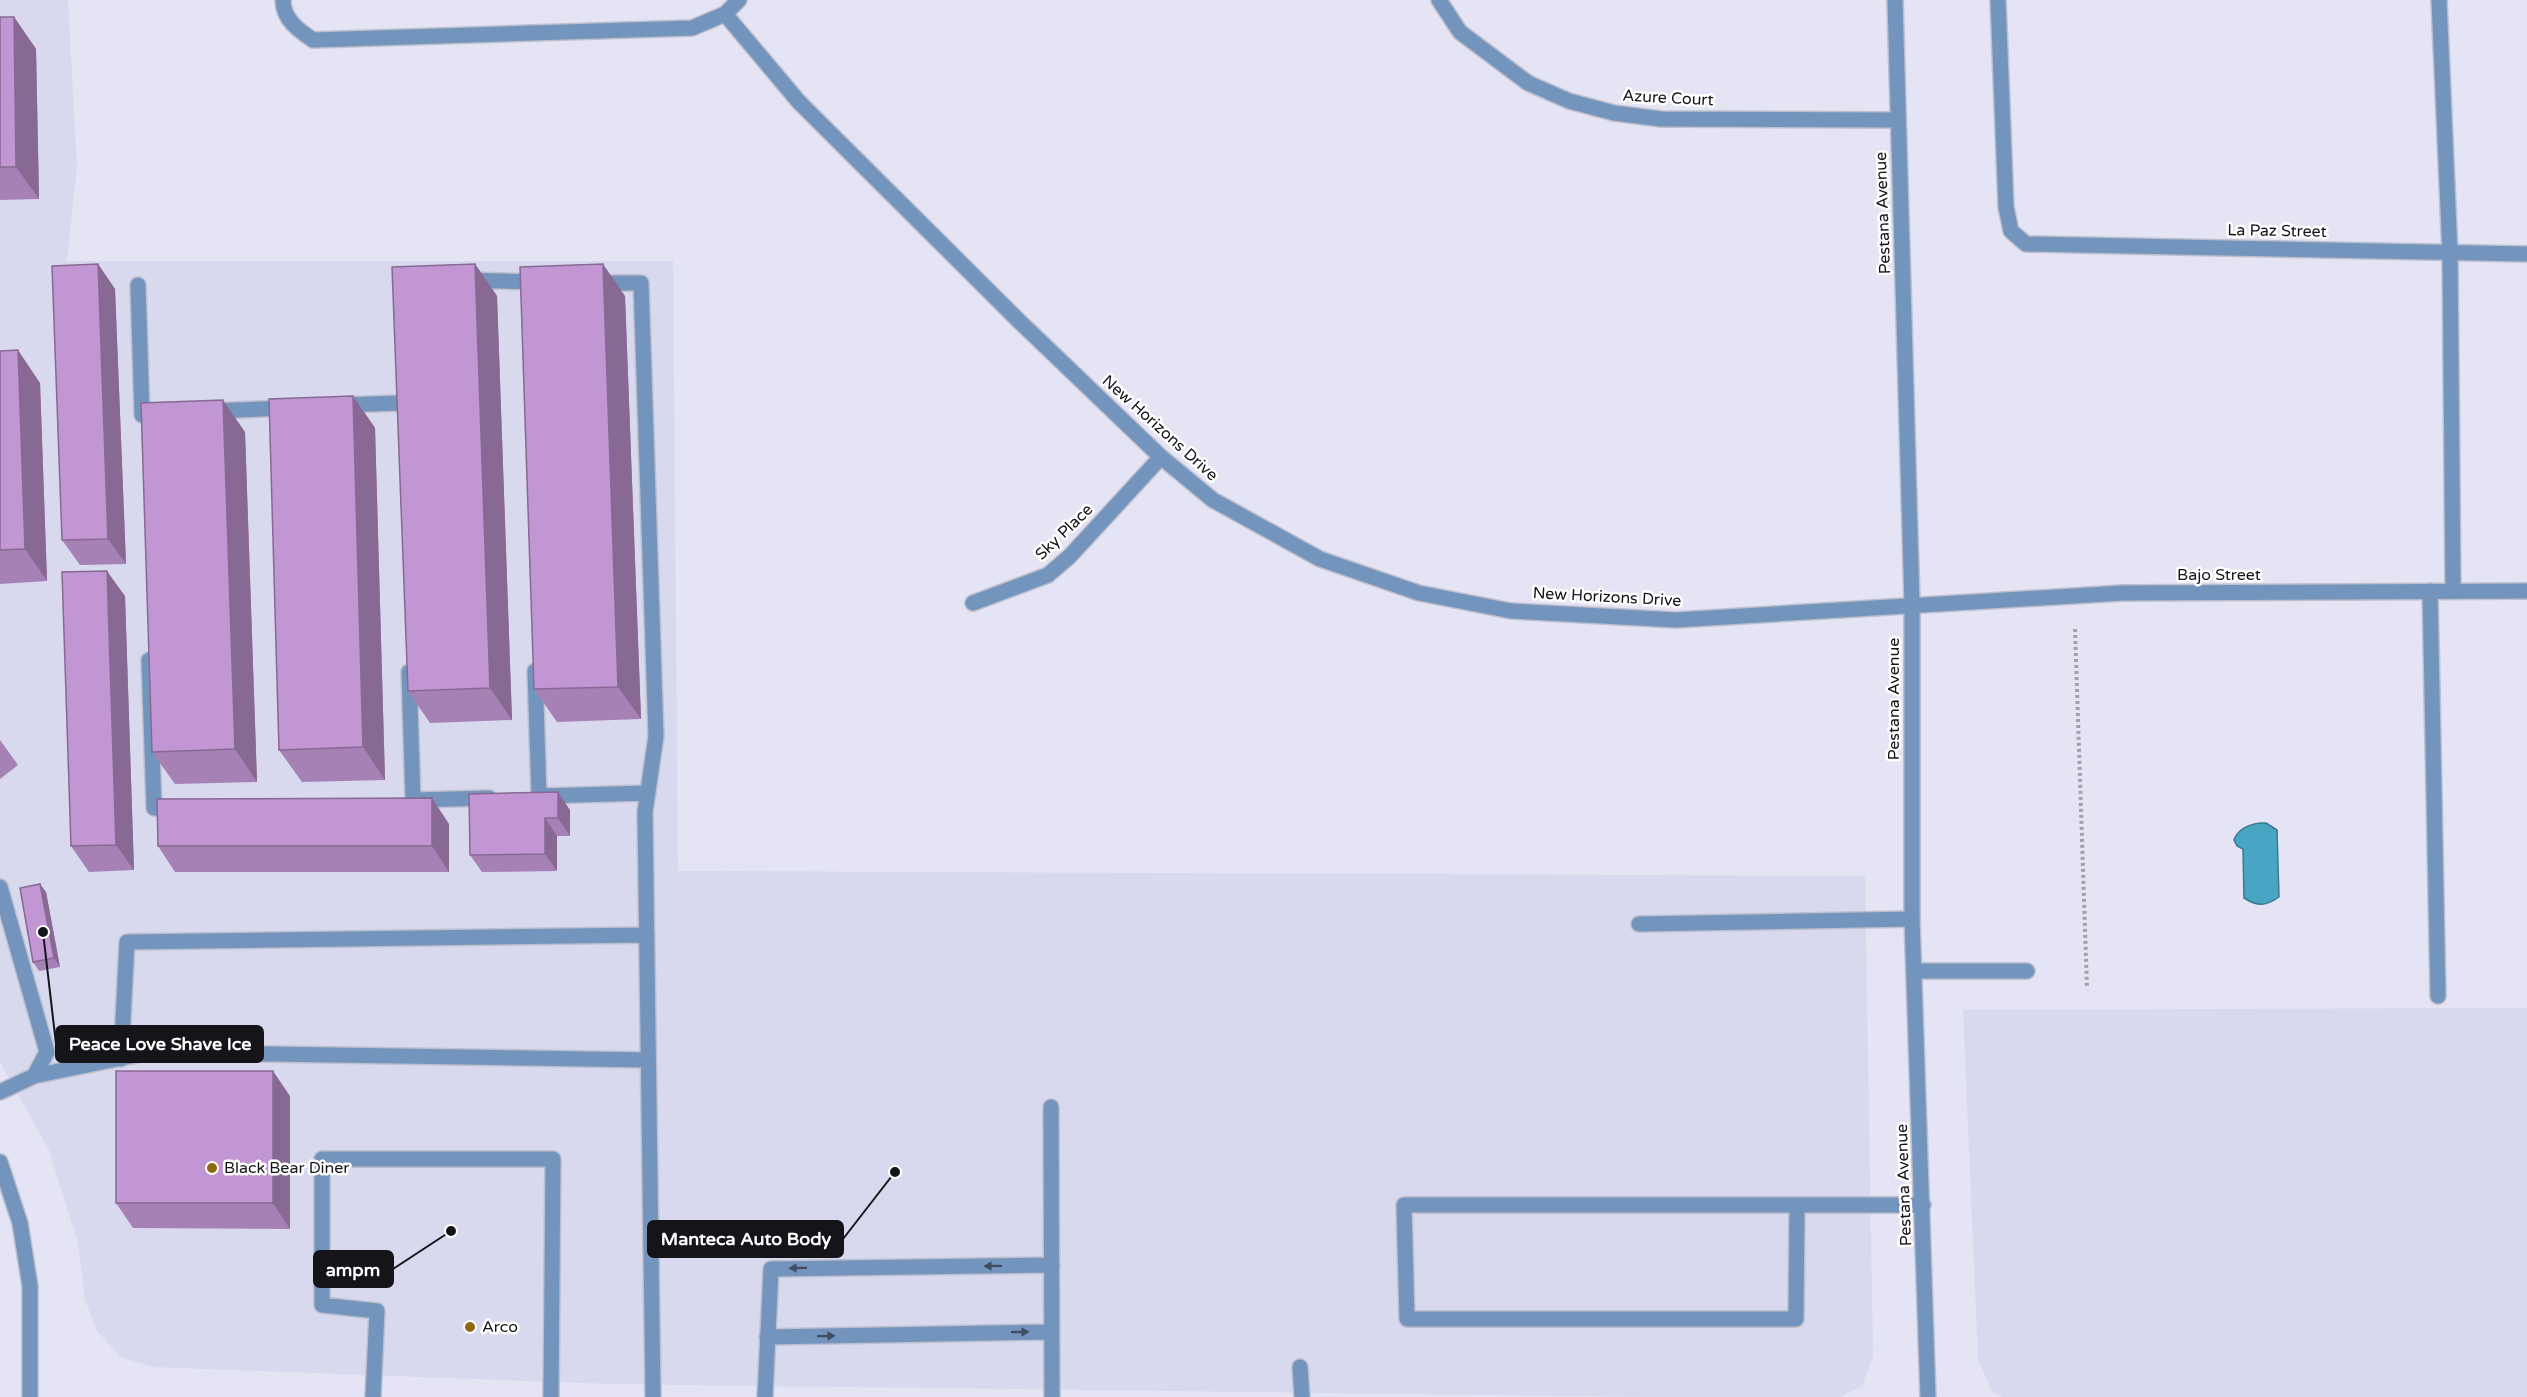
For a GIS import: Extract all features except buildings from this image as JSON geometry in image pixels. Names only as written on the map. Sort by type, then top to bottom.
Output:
[{"type":"street","points":[[283,0],[283,12],[298,29],[313,40],[692,28],[725,14],[739,0]]},
{"type":"street","name":"Azure Court","points":[[1439,0],[1460,32],[1528,82],[1569,101],[1614,113],[1660,118],[1898,120]]},
{"type":"street","name":"Pestana Avenue","points":[[1895,0],[1912,604],[1912,919],[1928,1397]]},
{"type":"street","name":"La Paz Street","points":[[1998,0],[2006,207],[2012,231],[2026,244],[2527,254]]},
{"type":"street","points":[[2439,0],[2450,253],[2453,591]]},
{"type":"street","name":"New Horizons Drive","points":[[725,14],[799,102],[1019,321],[1161,457],[1213,500],[1320,560],[1419,593],[1511,611],[1676,620],[1912,604]]},
{"type":"street","points":[[454,280],[523,287],[558,282]]},
{"type":"street","points":[[582,282],[640,283],[656,736],[645,812],[653,1397]]},
{"type":"street","points":[[138,285],[146,418]]},
{"type":"street","points":[[330,406],[400,403]]},
{"type":"street","points":[[201,412],[306,407]]},
{"type":"street","name":"Sky Place","points":[[974,603],[1048,575],[1070,556],[1161,457]]},
{"type":"street","points":[[2430,591],[2438,996]]},
{"type":"street","name":"Bajo Street","points":[[1912,604],[2122,593],[2527,591]]},
{"type":"street","points":[[149,641],[154,808],[189,807]]},
{"type":"street","points":[[535,652],[534,796],[648,793]]},
{"type":"street","points":[[408,660],[407,800],[505,797]]},
{"type":"street","points":[[0,887],[47,1052],[34,1076]]},
{"type":"street","points":[[1639,924],[1912,919]]},
{"type":"street","points":[[121,1059],[127,942],[647,935]]},
{"type":"street","points":[[1915,971],[2027,971]]},
{"type":"street","points":[[0,1092],[34,1076],[152,1052],[648,1060]]},
{"type":"street","points":[[1051,1107],[1052,1397]]},
{"type":"street","points":[[373,1397],[377,1311],[322,1305],[322,1159],[553,1159],[551,1397]]},
{"type":"street","points":[[0,1162],[20,1222],[30,1286],[30,1397]]},
{"type":"street","points":[[1797,1204],[1796,1318],[1407,1319],[1404,1204],[1797,1204],[1923,1204]]},
{"type":"street","points":[[765,1397],[771,1269],[1052,1265]]},
{"type":"street","points":[[767,1337],[1051,1332]]},
{"type":"street","points":[[1300,1367],[1302,1397]]},
{"type":"path","points":[[2076,629],[2087,988]]},
{"type":"shaded area","points":[[0,0],[68,0],[77,167],[67,261],[673,261],[678,871],[1865,876],[1873,1356],[1862,1386],[1840,1397],[1653,1397],[611,1384],[153,1367],[121,1357],[97,1331],[85,1300],[78,1243],[49,1150],[0,1062]]},
{"type":"shaded area","points":[[2527,1008],[2527,1397],[2002,1397],[1992,1392],[1978,1359],[1963,1010]]},
{"type":"water","points":[[2266,823],[2277,830],[2279,897],[2266,904],[2258,904],[2244,898],[2243,849],[2237,846],[2234,840],[2239,832],[2247,827]]},
{"type":"place","name":"Peace Love Shave Ice","points":[[43,932]]},
{"type":"place","name":"Black Bear Diner","points":[[212,1168]]},
{"type":"place","name":"Manteca Auto Body","points":[[895,1172]]},
{"type":"place","name":"ampm","points":[[451,1231]]},
{"type":"place","name":"Arco","points":[[470,1327]]}]
